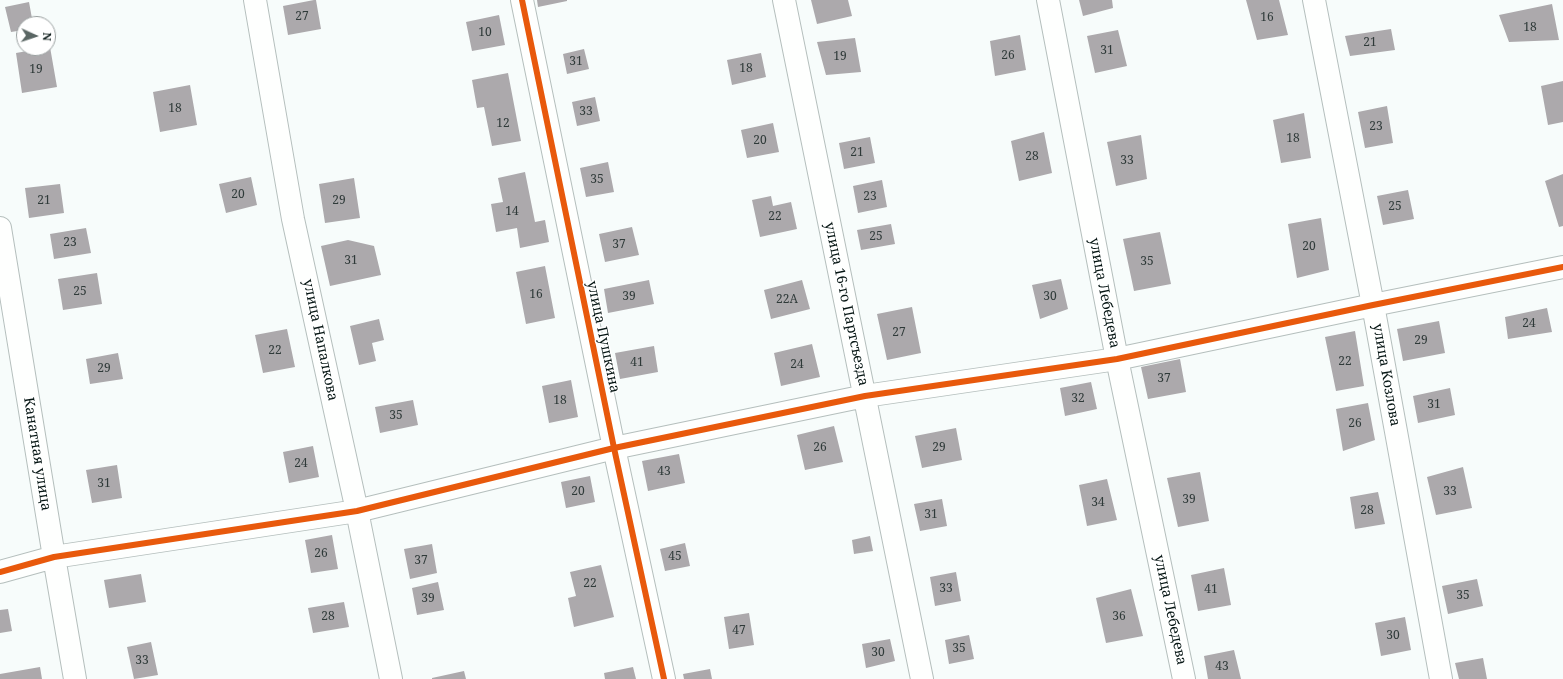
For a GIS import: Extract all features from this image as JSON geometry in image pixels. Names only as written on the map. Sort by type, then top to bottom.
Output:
[{"type":"street","name":"улица Напалкова","points":[[254,0],[293,219],[357,511],[391,679]]},
{"type":"street","name":"улица Пушкина","points":[[522,0],[614,448],[664,679]]},
{"type":"street","name":"улица 16-го Партсъезда","points":[[784,0],[922,679]]},
{"type":"street","name":"улица Лебедева","points":[[1048,0],[1117,359],[1184,679]]},
{"type":"street","name":"улица Козлова","points":[[1314,0],[1373,304],[1441,679]]},
{"type":"street","name":"Канатная улица","points":[[0,228],[75,679]]},
{"type":"street","points":[[0,572],[54,557],[357,511],[614,448],[865,396],[1117,359],[1373,304],[1563,267]]},
{"type":"building","points":[[316,0],[321,29],[288,35],[283,6]]},
{"type":"building","points":[[537,0],[567,0],[567,1],[538,7]]},
{"type":"building","points":[[811,0],[848,0],[852,16],[817,24]]},
{"type":"building","points":[[1079,0],[1112,0],[1113,8],[1083,16]]},
{"type":"building","points":[[1246,0],[1279,0],[1288,35],[1257,40]]},
{"type":"building","points":[[29,2],[32,16],[16,16],[16,31],[11,32],[5,7]]},
{"type":"building","points":[[1552,4],[1559,40],[1509,42],[1499,15]]},
{"type":"building","points":[[499,15],[505,45],[472,51],[466,22]]},
{"type":"building","points":[[1391,29],[1395,50],[1350,56],[1345,36]]},
{"type":"building","points":[[1118,30],[1127,66],[1095,73],[1087,36]]},
{"type":"building","points":[[1020,35],[1026,70],[995,76],[990,41]]},
{"type":"building","points":[[855,38],[861,72],[826,75],[817,42]]},
{"type":"building","points":[[584,49],[589,69],[567,74],[563,54]]},
{"type":"building","points":[[761,53],[766,77],[732,85],[727,60]]},
{"type":"building","points":[[16,56],[52,56],[57,87],[22,93]]},
{"type":"building","points":[[508,73],[521,141],[492,146],[484,107],[477,108],[472,80]]},
{"type":"building","points":[[1563,81],[1563,122],[1548,125],[1541,86]]},
{"type":"building","points":[[190,85],[197,125],[160,132],[153,92]]},
{"type":"building","points":[[595,97],[600,121],[577,126],[572,102]]},
{"type":"building","points":[[1387,106],[1393,143],[1365,148],[1358,112]]},
{"type":"building","points":[[1304,113],[1311,158],[1281,163],[1273,120]]},
{"type":"building","points":[[773,123],[779,152],[747,158],[741,130]]},
{"type":"building","points":[[1044,132],[1052,173],[1019,181],[1011,141]]},
{"type":"building","points":[[1141,135],[1147,179],[1116,186],[1107,142]]},
{"type":"building","points":[[870,137],[875,163],[844,169],[839,143]]},
{"type":"building","points":[[608,162],[614,192],[586,197],[580,168]]},
{"type":"building","points":[[525,172],[535,222],[545,220],[549,242],[520,248],[517,228],[496,232],[491,204],[503,202],[498,178]]},
{"type":"building","points":[[1563,174],[1563,226],[1559,227],[1545,181]]},
{"type":"building","points":[[251,177],[257,205],[226,213],[219,184]]},
{"type":"building","points":[[354,178],[360,218],[325,223],[319,184]]},
{"type":"building","points":[[882,180],[887,207],[858,213],[853,186]]},
{"type":"building","points":[[60,184],[64,213],[29,218],[25,188]]},
{"type":"building","points":[[1408,190],[1414,219],[1383,225],[1377,196]]},
{"type":"building","points":[[771,196],[773,206],[791,202],[797,229],[760,237],[752,200]]},
{"type":"building","points":[[1321,218],[1329,270],[1297,278],[1288,224]]},
{"type":"building","points":[[891,224],[895,244],[861,250],[857,230]]},
{"type":"building","points":[[632,227],[639,255],[605,262],[599,234]]},
{"type":"building","points":[[86,228],[91,253],[54,259],[50,234]]},
{"type":"building","points":[[1160,232],[1171,284],[1134,291],[1123,239]]},
{"type":"building","points":[[348,240],[374,246],[381,275],[330,286],[321,246]]},
{"type":"building","points":[[545,266],[555,318],[526,324],[516,272]]},
{"type":"building","points":[[97,273],[102,304],[63,310],[58,279]]},
{"type":"building","points":[[1061,279],[1068,309],[1040,319],[1032,285]]},
{"type":"building","points":[[649,280],[654,304],[608,313],[604,289]]},
{"type":"building","points":[[802,280],[810,309],[771,319],[764,290]]},
{"type":"building","points":[[912,307],[921,353],[887,360],[877,314]]},
{"type":"building","points":[[1547,308],[1552,332],[1508,339],[1505,317]]},
{"type":"building","points":[[379,319],[384,340],[372,343],[376,361],[359,365],[350,326]]},
{"type":"building","points":[[1439,321],[1445,353],[1403,361],[1397,329]]},
{"type":"building","points":[[287,329],[295,367],[263,373],[255,335]]},
{"type":"building","points":[[1355,331],[1364,386],[1336,391],[1325,337]]},
{"type":"building","points":[[812,344],[820,377],[781,386],[774,353]]},
{"type":"building","points":[[654,346],[658,372],[620,379],[615,353]]},
{"type":"building","points":[[118,353],[123,379],[90,384],[86,359]]},
{"type":"building","points":[[1180,359],[1186,392],[1148,399],[1141,367]]},
{"type":"building","points":[[571,380],[578,417],[549,423],[542,386]]},
{"type":"building","points":[[1091,382],[1097,409],[1065,416],[1060,388]]},
{"type":"building","points":[[1450,388],[1455,415],[1418,423],[1413,396]]},
{"type":"building","points":[[413,400],[418,425],[380,433],[375,407]]},
{"type":"building","points":[[1368,403],[1375,440],[1343,451],[1336,409]]},
{"type":"building","points":[[834,426],[843,462],[805,470],[797,435]]},
{"type":"building","points":[[956,428],[962,460],[922,468],[915,436]]},
{"type":"building","points":[[313,446],[319,477],[289,483],[283,452]]},
{"type":"building","points":[[679,454],[685,483],[648,491],[642,461]]},
{"type":"building","points":[[117,465],[122,498],[92,503],[86,470]]},
{"type":"building","points":[[1463,467],[1472,508],[1436,515],[1427,477]]},
{"type":"building","points":[[1200,472],[1209,521],[1178,527],[1167,478]]},
{"type":"building","points":[[590,476],[595,502],[566,508],[561,482]]},
{"type":"building","points":[[1107,479],[1117,520],[1087,526],[1079,485]]},
{"type":"building","points":[[1378,492],[1385,524],[1355,529],[1350,497]]},
{"type":"building","points":[[942,499],[947,526],[920,531],[914,504]]},
{"type":"building","points":[[332,535],[338,569],[311,573],[305,540]]},
{"type":"building","points":[[870,536],[873,551],[854,554],[852,540]]},
{"type":"building","points":[[685,543],[690,566],[665,571],[660,549]]},
{"type":"building","points":[[432,544],[437,573],[410,579],[404,549]]},
{"type":"building","points":[[601,565],[614,617],[574,627],[568,598],[576,596],[570,572]]},
{"type":"building","points":[[1224,568],[1231,605],[1198,611],[1191,575]]},
{"type":"building","points":[[956,572],[961,601],[935,606],[930,577]]},
{"type":"building","points":[[141,574],[146,602],[109,608],[104,580]]},
{"type":"building","points":[[1477,579],[1483,606],[1448,614],[1442,586]]},
{"type":"building","points":[[438,582],[444,610],[417,615],[412,588]]},
{"type":"building","points":[[1131,589],[1143,636],[1106,643],[1096,598]]},
{"type":"building","points":[[344,602],[349,627],[313,633],[308,608]]},
{"type":"building","points":[[8,609],[12,631],[0,633],[0,610]]},
{"type":"building","points":[[749,613],[754,645],[729,649],[724,617]]},
{"type":"building","points":[[1405,617],[1411,650],[1381,656],[1375,623]]},
{"type":"building","points":[[969,635],[974,659],[949,664],[945,640]]},
{"type":"building","points":[[890,639],[895,661],[866,668],[862,644]]},
{"type":"building","points":[[151,642],[158,675],[134,679],[127,647]]},
{"type":"building","points":[[1234,650],[1241,679],[1208,679],[1204,656]]},
{"type":"building","points":[[1483,658],[1487,679],[1459,679],[1455,663]]},
{"type":"building","points":[[40,667],[42,679],[0,679],[0,674]]},
{"type":"building","points":[[633,667],[636,679],[605,679],[604,673]]},
{"type":"building","points":[[710,669],[712,679],[684,679],[683,674]]},
{"type":"building","points":[[464,671],[466,679],[432,679],[432,678]]},
{"type":"cycle path","points":[[522,0],[614,448],[664,679]]},
{"type":"cycle path","points":[[0,572],[54,557],[357,511],[614,448],[865,396],[1117,359],[1563,267]]}]
